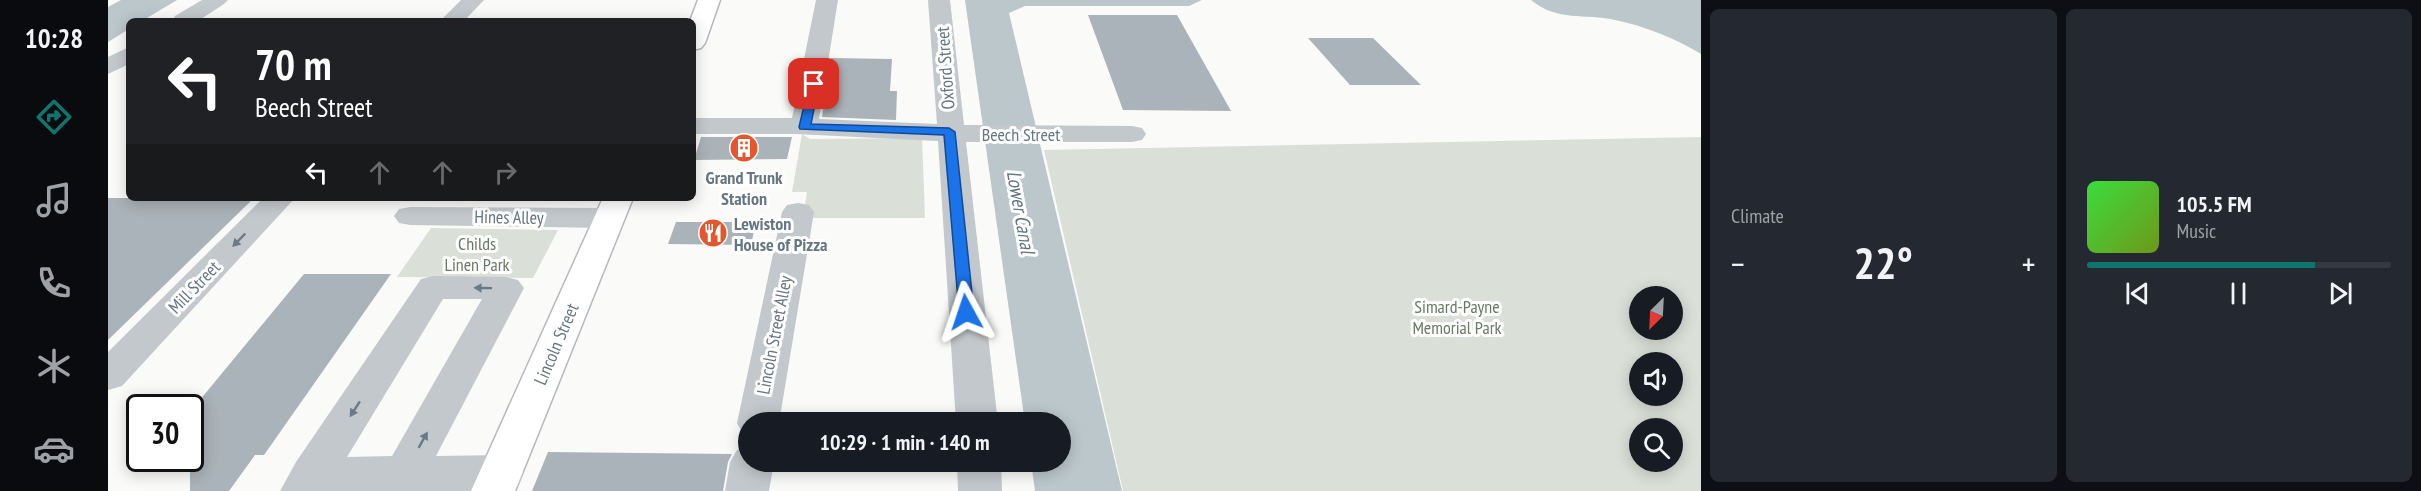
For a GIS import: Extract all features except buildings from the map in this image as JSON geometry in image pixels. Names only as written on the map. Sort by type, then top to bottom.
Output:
[{"type":"highway","points":[[696,35],[709,0]]},
{"type":"highway","name":"Lincoln Street","points":[[498,482],[614,208]]},
{"type":"street","points":[[188,18],[217,0]]},
{"type":"street","points":[[455,18],[472,0]]},
{"type":"street","points":[[804,127],[827,0]]},
{"type":"street","name":"Oxford Street","points":[[939,0],[946,62],[960,133],[976,412]]},
{"type":"street","points":[[108,67],[126,56]]},
{"type":"street","name":"Beech Street","points":[[696,126],[804,127],[960,133],[1132,134]]},
{"type":"street","name":"Mill Street","points":[[108,376],[277,201]]},
{"type":"street","name":"Hines Alley","points":[[410,216],[614,208]]},
{"type":"street","name":"Lincoln Street Alley","points":[[760,412],[798,212]]},
{"type":"street","points":[[307,483],[433,287],[506,288],[400,482]]},
{"type":"street","points":[[747,491],[750,472]]},
{"type":"street","points":[[979,472],[980,491]]},
{"type":"street","points":[[307,483],[498,482]]},
{"type":"green space","points":[[802,134],[810,139],[922,138],[925,218],[803,218],[807,192],[792,192]]},
{"type":"green space","name":"Simard-Payne Memorial Park","points":[[1701,137],[1701,491],[1123,491],[1044,150]]},
{"type":"green space","name":"Childs Linen Park","points":[[431,228],[558,230],[533,278],[397,277]]},
{"type":"water","points":[[121,0],[177,0],[147,18],[126,18],[126,31],[108,42],[108,7]]},
{"type":"water","name":"Lower Canal","points":[[965,0],[1202,0],[1189,6],[1025,6],[1009,13],[1122,491],[1035,491],[1032,472],[1071,472],[1071,412],[1023,412]]},
{"type":"water","points":[[1531,0],[1701,0],[1701,54],[1659,33],[1637,26],[1604,18],[1561,14],[1541,7]]},
{"type":"place","name":"Grand Trunk Station","points":[[744,148]]},
{"type":"place","name":"Lewiston House of Pizza","points":[[713,233]]},
{"type":"route","points":[[814,84],[804,127],[949,132],[966,312]]}]
